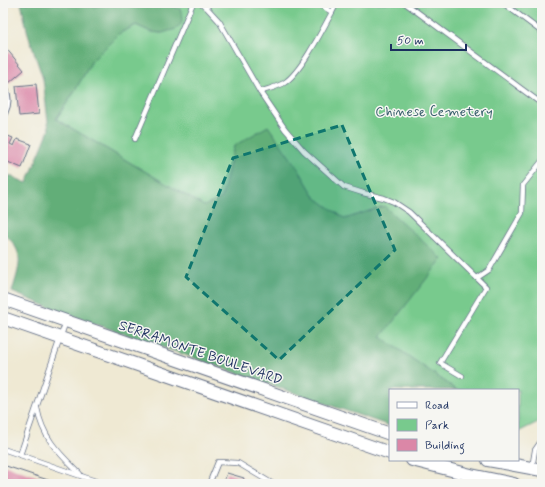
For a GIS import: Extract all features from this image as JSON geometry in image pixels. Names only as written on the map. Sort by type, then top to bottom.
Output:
[{"type":"main road","name":"SERRAMONTE BOULEVARD","points":[[3,299],[389,434]]},
{"type":"main road","points":[[3,318],[389,453]]},
{"type":"main road","points":[[416,461],[464,474],[514,484]]},
{"type":"main road","points":[[493,461],[537,469]]},
{"type":"street","points":[[3,88],[6,98],[6,107],[3,112]]},
{"type":"lane","points":[[135,139],[193,3]]},
{"type":"lane","points":[[201,3],[219,21],[260,92],[284,129],[304,151],[344,187],[384,198],[399,205],[409,212],[486,287],[440,363],[462,376]]},
{"type":"lane","points":[[317,3],[332,12]]},
{"type":"lane","points":[[260,92],[284,83],[293,75],[301,65],[337,3]]},
{"type":"lane","points":[[406,3],[542,104]]},
{"type":"lane","points":[[504,3],[542,32]]},
{"type":"lane","points":[[477,278],[490,270],[522,214],[523,185],[542,160]]},
{"type":"lane","points":[[20,455],[66,321]]},
{"type":"lane","points":[[37,406],[39,418],[45,434],[60,454],[81,476]]},
{"type":"lane","points":[[537,469],[535,450],[542,440]]},
{"type":"lane","points":[[3,449],[104,484]]},
{"type":"lane","points":[[209,484],[218,462],[238,463],[273,484]]},
{"type":"highlighted area","points":[[342,125],[395,250],[279,360],[186,277],[233,158]]},
{"type":"green space","points":[[141,2],[165,4],[180,9],[183,16],[181,24],[176,29],[162,33],[151,32],[136,25],[120,33],[92,61],[73,94],[56,119],[204,206],[222,198],[234,146],[268,126],[299,170],[315,197],[345,219],[384,206],[442,259],[381,337],[456,389],[389,389],[389,426],[58,311],[12,292],[19,267],[19,260],[16,247],[3,233],[3,173],[27,183],[49,130],[43,79],[28,34],[21,3],[86,3],[85,6],[97,6]]},
{"type":"green space","points":[[86,3],[116,3],[94,7],[85,5]]},
{"type":"green space","name":"Chinese Cemetery","points":[[160,3],[542,3],[542,420],[519,432],[519,389],[456,389],[381,337],[384,206],[345,219],[315,197],[299,170],[234,146],[222,198],[204,207],[56,119],[73,94],[91,61],[120,33],[136,25],[151,32],[162,33],[168,4]]},
{"type":"building","points":[[5,47],[24,70],[9,83],[3,76],[3,49]]},
{"type":"building","points":[[36,84],[39,114],[19,116],[16,86]]},
{"type":"building","points":[[3,134],[13,138],[10,144],[14,146],[17,139],[31,144],[22,168],[3,160]]},
{"type":"building","points":[[3,465],[60,484],[3,484]]},
{"type":"building","points":[[227,473],[244,478],[242,484],[223,484]]}]
